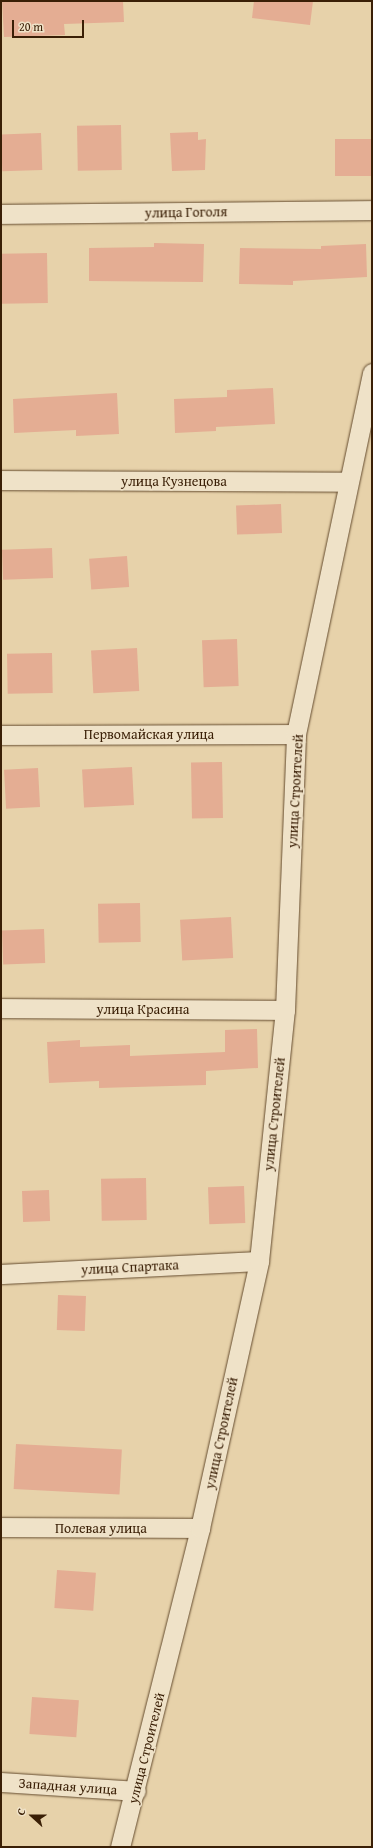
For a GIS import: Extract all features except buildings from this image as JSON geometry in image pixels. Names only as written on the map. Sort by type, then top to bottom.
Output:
[{"type":"street","name":"улица Гоголя","points":[[1,214],[372,210]]},
{"type":"street","name":"улица Строителей","points":[[120,1847],[136,1790],[200,1528],[258,1261],[285,1010],[296,734],[372,373]]},
{"type":"street","name":"улица Кузнецова","points":[[1,480],[348,482]]},
{"type":"street","name":"Первомайская улица","points":[[1,735],[296,734]]},
{"type":"street","name":"улица Красина","points":[[1,1008],[285,1010]]},
{"type":"street","name":"улица Спартака","points":[[1,1274],[258,1261]]},
{"type":"street","name":"Полевая улица","points":[[1,1527],[200,1528]]},
{"type":"street","name":"Западная улица","points":[[1,1782],[136,1790]]}]
